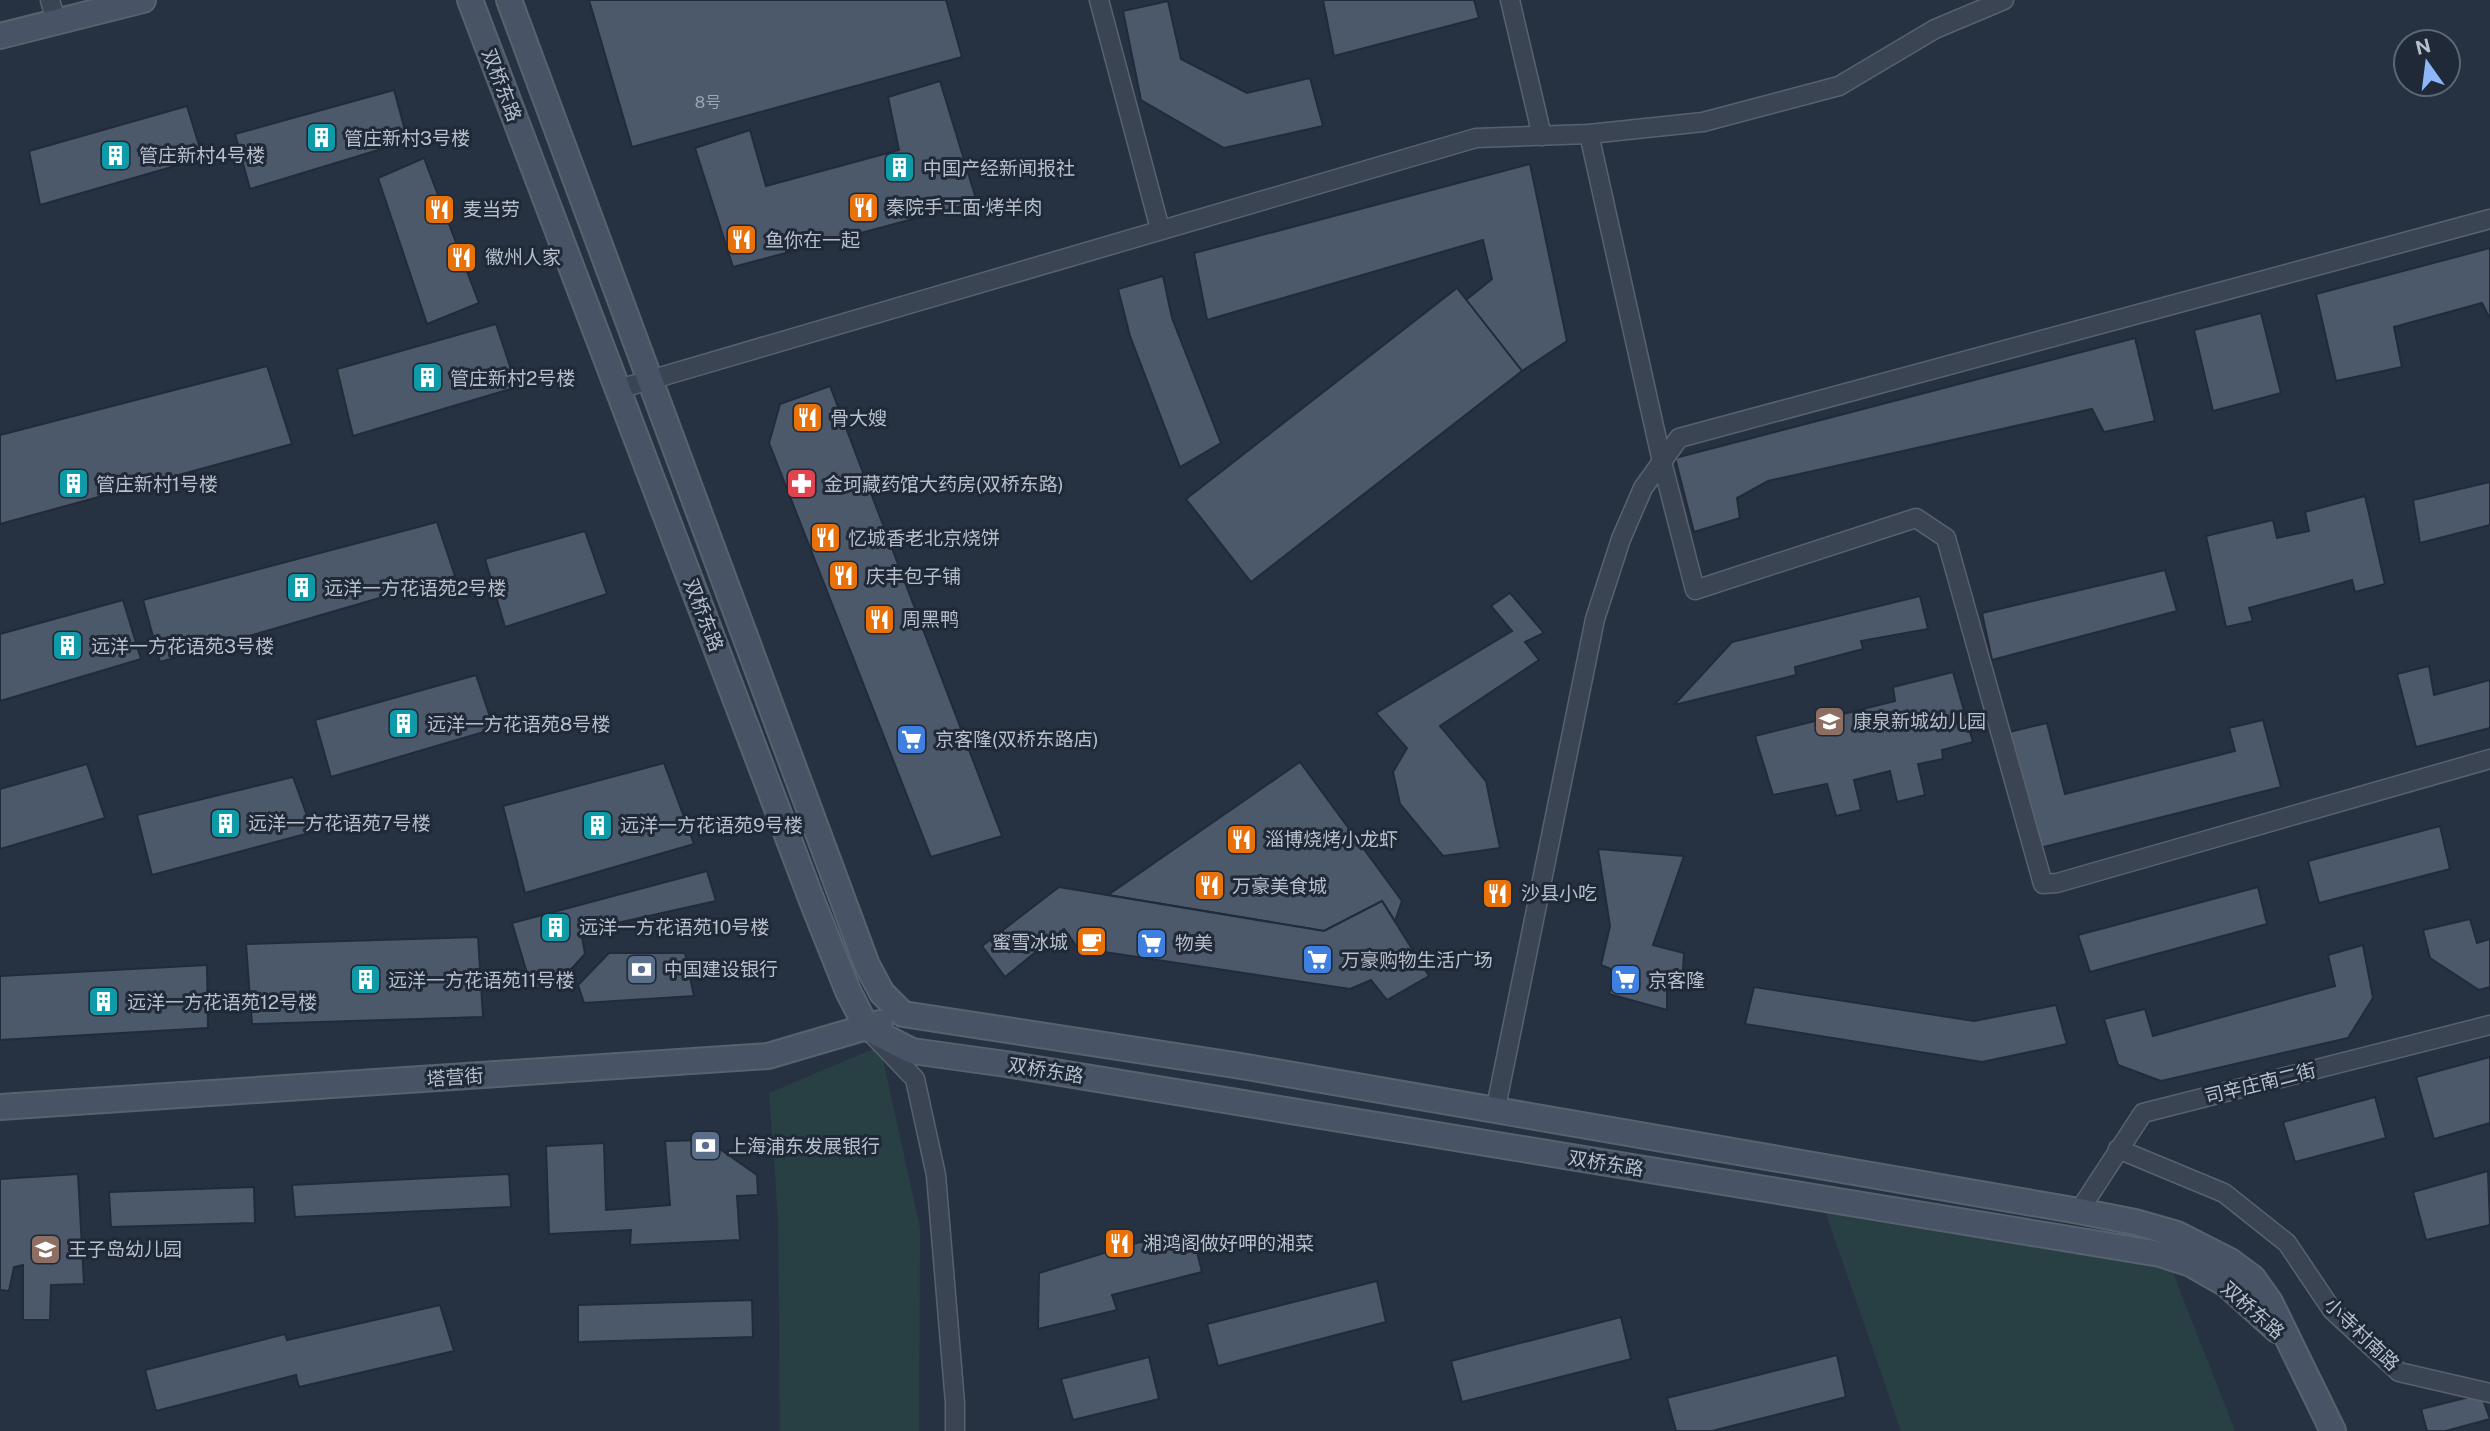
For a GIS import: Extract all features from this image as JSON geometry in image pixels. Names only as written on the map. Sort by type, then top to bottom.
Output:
[{"type":"street","points":[[0,36],[53,10],[143,0]]},
{"type":"street","name":"双桥东路","points":[[470,0],[814,906],[848,991],[867,1028],[912,1051],[1020,1066],[2160,1254],[2191,1264],[2226,1284],[2290,1342]]},
{"type":"street","name":"双桥东路","points":[[509,0],[867,965],[882,993],[903,1014],[1241,1066],[2079,1211],[2177,1234],[2230,1261],[2253,1278],[2265,1294],[2333,1431]]},
{"type":"street","points":[[1099,0],[1160,229]]},
{"type":"street","points":[[1510,0],[1542,136]]},
{"type":"street","points":[[619,390],[1476,138],[1589,134],[1703,122],[1839,86],[1935,29],[2004,0]]},
{"type":"street","points":[[1589,134],[1662,462],[1695,590],[1916,518],[1946,538],[2043,884],[2057,883],[2490,759]]},
{"type":"street","points":[[1495,1112],[1595,619],[1621,538],[1643,488],[1679,438],[2490,219]]},
{"type":"street","name":"塔营街","points":[[0,1107],[768,1056],[867,1028],[903,1014]]},
{"type":"street","name":"司辛庄南二街","points":[[2079,1211],[2143,1113],[2490,1025]]},
{"type":"street","points":[[867,1028],[915,1079],[936,1175],[955,1431]]},
{"type":"street","name":"小寺村南路","points":[[2118,1149],[2224,1193],[2287,1243],[2332,1310],[2399,1372],[2490,1393]]},
{"type":"green space","points":[[880,1046],[920,1228],[919,1431],[780,1431],[778,1217],[769,1093]]},
{"type":"green space","points":[[1820,1196],[2168,1260],[2235,1431],[1901,1431]]},
{"type":"building","points":[[589,0],[946,0],[962,57],[632,147]]},
{"type":"building","points":[[1323,0],[1474,0],[1479,18],[1334,56]]},
{"type":"building","points":[[1168,1],[1181,59],[1247,93],[1310,78],[1323,126],[1224,148],[1141,100],[1123,11]]},
{"type":"building","name":"中国产经新闻报社","points":[[940,81],[977,202],[733,267],[695,148],[750,130],[766,186],[899,150],[888,97]]},
{"type":"building","name":"管庄新村3号楼","points":[[394,90],[408,141],[250,189],[235,134]]},
{"type":"building","name":"管庄新村4号楼","points":[[187,106],[203,158],[40,205],[29,151]]},
{"type":"building","points":[[424,158],[479,303],[427,324],[378,178]]},
{"type":"building","points":[[1530,164],[1567,341],[1522,371],[1466,300],[1492,279],[1483,240],[1207,320],[1194,253]]},
{"type":"building","points":[[2490,248],[2490,319],[2482,303],[2394,327],[2402,367],[2336,381],[2316,294]]},
{"type":"building","points":[[1163,276],[1172,318],[1221,443],[1180,467],[1130,336],[1118,289]]},
{"type":"building","points":[[1457,288],[1522,371],[1251,582],[1186,499]]},
{"type":"building","points":[[2261,313],[2281,393],[2213,411],[2194,330]]},
{"type":"building","name":"管庄新村2号楼","points":[[496,324],[517,387],[353,436],[337,369]]},
{"type":"building","points":[[2135,338],[2155,421],[2104,432],[2092,409],[1768,481],[1737,498],[1740,518],[1694,532],[1675,458]]},
{"type":"building","name":"管庄新村1号楼","points":[[267,366],[292,444],[0,524],[0,435]]},
{"type":"building","points":[[830,386],[1002,836],[931,857],[769,443],[780,404]]},
{"type":"building","points":[[2490,482],[2490,525],[2420,543],[2413,500]]},
{"type":"building","points":[[2365,496],[2385,584],[2355,592],[2352,580],[2249,608],[2253,621],[2226,627],[2206,536],[2273,520],[2277,538],[2309,531],[2305,512]]},
{"type":"building","name":"远洋一方花语苑2号楼","points":[[437,522],[455,576],[160,662],[143,600]]},
{"type":"building","points":[[585,531],[607,594],[505,627],[485,559]]},
{"type":"building","points":[[2165,570],[2177,611],[1992,660],[1982,613]]},
{"type":"building","points":[[1510,593],[1544,633],[1525,642],[1539,660],[1440,726],[1486,781],[1500,848],[1443,856],[1400,804],[1393,772],[1407,748],[1376,713],[1512,631],[1491,606]]},
{"type":"building","points":[[1920,596],[1928,629],[1861,641],[1863,649],[1795,667],[1796,675],[1674,705],[1732,642]]},
{"type":"building","name":"远洋一方花语苑3号楼","points":[[123,600],[141,659],[0,701],[0,634]]},
{"type":"building","points":[[2429,666],[2434,695],[2490,680],[2490,728],[2416,747],[2397,674]]},
{"type":"building","points":[[1953,672],[1973,742],[1942,750],[1943,759],[1918,764],[1925,795],[1897,802],[1890,771],[1854,780],[1861,810],[1836,816],[1827,784],[1773,795],[1755,736],[1895,701],[1893,687]]},
{"type":"building","name":"远洋一方花语苑8号楼","points":[[476,675],[494,729],[331,777],[315,720]]},
{"type":"building","points":[[2263,720],[2281,787],[2040,848],[2009,732],[2047,723],[2065,794],[2235,751],[2229,728]]},
{"type":"building","points":[[1300,762],[1402,901],[1395,921],[1382,901],[1324,931],[1108,895]]},
{"type":"building","name":"远洋一方花语苑9号楼","points":[[664,763],[694,844],[525,893],[503,806]]},
{"type":"building","points":[[87,764],[105,818],[0,849],[0,789]]},
{"type":"building","name":"远洋一方花语苑7号楼","points":[[293,777],[313,832],[152,875],[137,815]]},
{"type":"building","points":[[2440,826],[2450,869],[2319,903],[2308,861]]},
{"type":"building","points":[[1598,849],[1684,856],[1653,945],[1684,953],[1682,986],[1667,978],[1667,1010],[1609,994],[1616,971],[1601,965],[1610,926]]},
{"type":"building","name":"远洋一方花语苑10号楼","points":[[707,871],[716,901],[581,931],[585,954],[562,979],[532,990],[512,923]]},
{"type":"building","points":[[1059,887],[1324,931],[1382,901],[1429,976],[1387,1000],[1371,980],[1350,989],[1078,948],[1064,929],[1005,977],[982,946]]},
{"type":"building","points":[[2258,887],[2267,924],[2090,972],[2078,935]]},
{"type":"building","points":[[2470,919],[2477,943],[2490,939],[2490,987],[2479,990],[2430,958],[2423,930]]},
{"type":"building","name":"远洋一方花语苑11号楼","points":[[478,937],[483,1017],[252,1024],[246,944]]},
{"type":"building","points":[[2363,945],[2373,998],[2348,1038],[2161,1081],[2118,1065],[2104,1019],[2145,1009],[2153,1036],[2335,986],[2328,955]]},
{"type":"building","name":"中国建设银行","points":[[609,953],[685,953],[694,996],[584,1003],[578,985]]},
{"type":"building","name":"远洋一方花语苑12号楼","points":[[207,965],[208,1028],[0,1040],[0,976]]},
{"type":"building","points":[[1754,987],[1974,1021],[2056,1005],[2067,1044],[1982,1062],[1745,1024]]},
{"type":"building","points":[[2490,1057],[2490,1123],[2434,1139],[2416,1077]]},
{"type":"building","points":[[2375,1097],[2386,1138],[2295,1162],[2283,1122]]},
{"type":"building","points":[[707,1140],[757,1175],[758,1195],[737,1196],[740,1240],[630,1245],[631,1230],[549,1234],[546,1146],[604,1143],[606,1210],[670,1205],[665,1141]]},
{"type":"building","points":[[2488,1171],[2490,1225],[2426,1240],[2413,1192]]},
{"type":"building","name":"王子岛幼儿园","points":[[78,1174],[84,1284],[51,1285],[50,1320],[23,1320],[23,1265],[14,1267],[9,1291],[0,1290],[0,1179]]},
{"type":"building","points":[[509,1174],[511,1207],[295,1217],[292,1185]]},
{"type":"building","points":[[254,1187],[255,1223],[111,1227],[109,1192]]},
{"type":"building","points":[[1140,1242],[1197,1252],[1202,1272],[1112,1295],[1117,1310],[1038,1329],[1039,1273]]},
{"type":"building","points":[[1377,1281],[1386,1322],[1218,1366],[1207,1324]]},
{"type":"building","points":[[752,1300],[753,1337],[578,1342],[578,1305]]},
{"type":"building","points":[[440,1305],[454,1351],[299,1387],[296,1375],[156,1411],[145,1370],[285,1334],[287,1340]]},
{"type":"building","points":[[1621,1317],[1631,1359],[1462,1402],[1451,1361]]},
{"type":"building","points":[[1837,1355],[1846,1397],[1712,1431],[1676,1431],[1667,1398]]},
{"type":"building","points":[[1149,1357],[1159,1399],[1073,1420],[1061,1379]]},
{"type":"building","points":[[2481,1394],[2490,1419],[2446,1431],[2427,1431],[2421,1409]]},
{"type":"place","name":"管庄新村3号楼","points":[[321,138]]},
{"type":"place","name":"管庄新村4号楼","points":[[116,155]]},
{"type":"place","name":"中国产经新闻报社","points":[[900,168]]},
{"type":"place","name":"秦院手工面·烤羊肉","points":[[863,207]]},
{"type":"place","name":"麦当劳","points":[[440,209]]},
{"type":"place","name":"鱼你在一起","points":[[742,240]]},
{"type":"place","name":"徽州人家","points":[[462,257]]},
{"type":"place","name":"管庄新村2号楼","points":[[427,378]]},
{"type":"place","name":"骨大嫂","points":[[807,418]]},
{"type":"place","name":"管庄新村1号楼","points":[[73,484]]},
{"type":"place","name":"金珂藏药馆大药房(双桥东路)","points":[[801,484]]},
{"type":"place","name":"忆城香老北京烧饼","points":[[825,538]]},
{"type":"place","name":"庆丰包子铺","points":[[843,576]]},
{"type":"place","name":"远洋一方花语苑2号楼","points":[[301,588]]},
{"type":"place","name":"周黑鸭","points":[[879,619]]},
{"type":"place","name":"远洋一方花语苑3号楼","points":[[68,646]]},
{"type":"place","name":"康泉新城幼儿园","points":[[1830,721]]},
{"type":"place","name":"远洋一方花语苑8号楼","points":[[404,724]]},
{"type":"place","name":"京客隆(双桥东路店)","points":[[912,739]]},
{"type":"place","name":"远洋一方花语苑7号楼","points":[[225,823]]},
{"type":"place","name":"远洋一方花语苑9号楼","points":[[597,825]]},
{"type":"place","name":"淄博烧烤小龙虾","points":[[1242,839]]},
{"type":"place","name":"万豪美食城","points":[[1209,886]]},
{"type":"place","name":"沙县小吃","points":[[1498,893]]},
{"type":"place","name":"远洋一方花语苑10号楼","points":[[556,927]]},
{"type":"place","name":"蜜雪冰城","points":[[1091,942]]},
{"type":"place","name":"物美","points":[[1152,943]]},
{"type":"place","name":"万豪购物生活广场","points":[[1318,960]]},
{"type":"place","name":"中国建设银行","points":[[641,969]]},
{"type":"place","name":"远洋一方花语苑11号楼","points":[[365,980]]},
{"type":"place","name":"京客隆","points":[[1625,980]]},
{"type":"place","name":"远洋一方花语苑12号楼","points":[[104,1002]]},
{"type":"place","name":"上海浦东发展银行","points":[[705,1146]]},
{"type":"place","name":"湘鸿阁做好呷的湘菜","points":[[1120,1243]]},
{"type":"place","name":"王子岛幼儿园","points":[[45,1249]]}]
